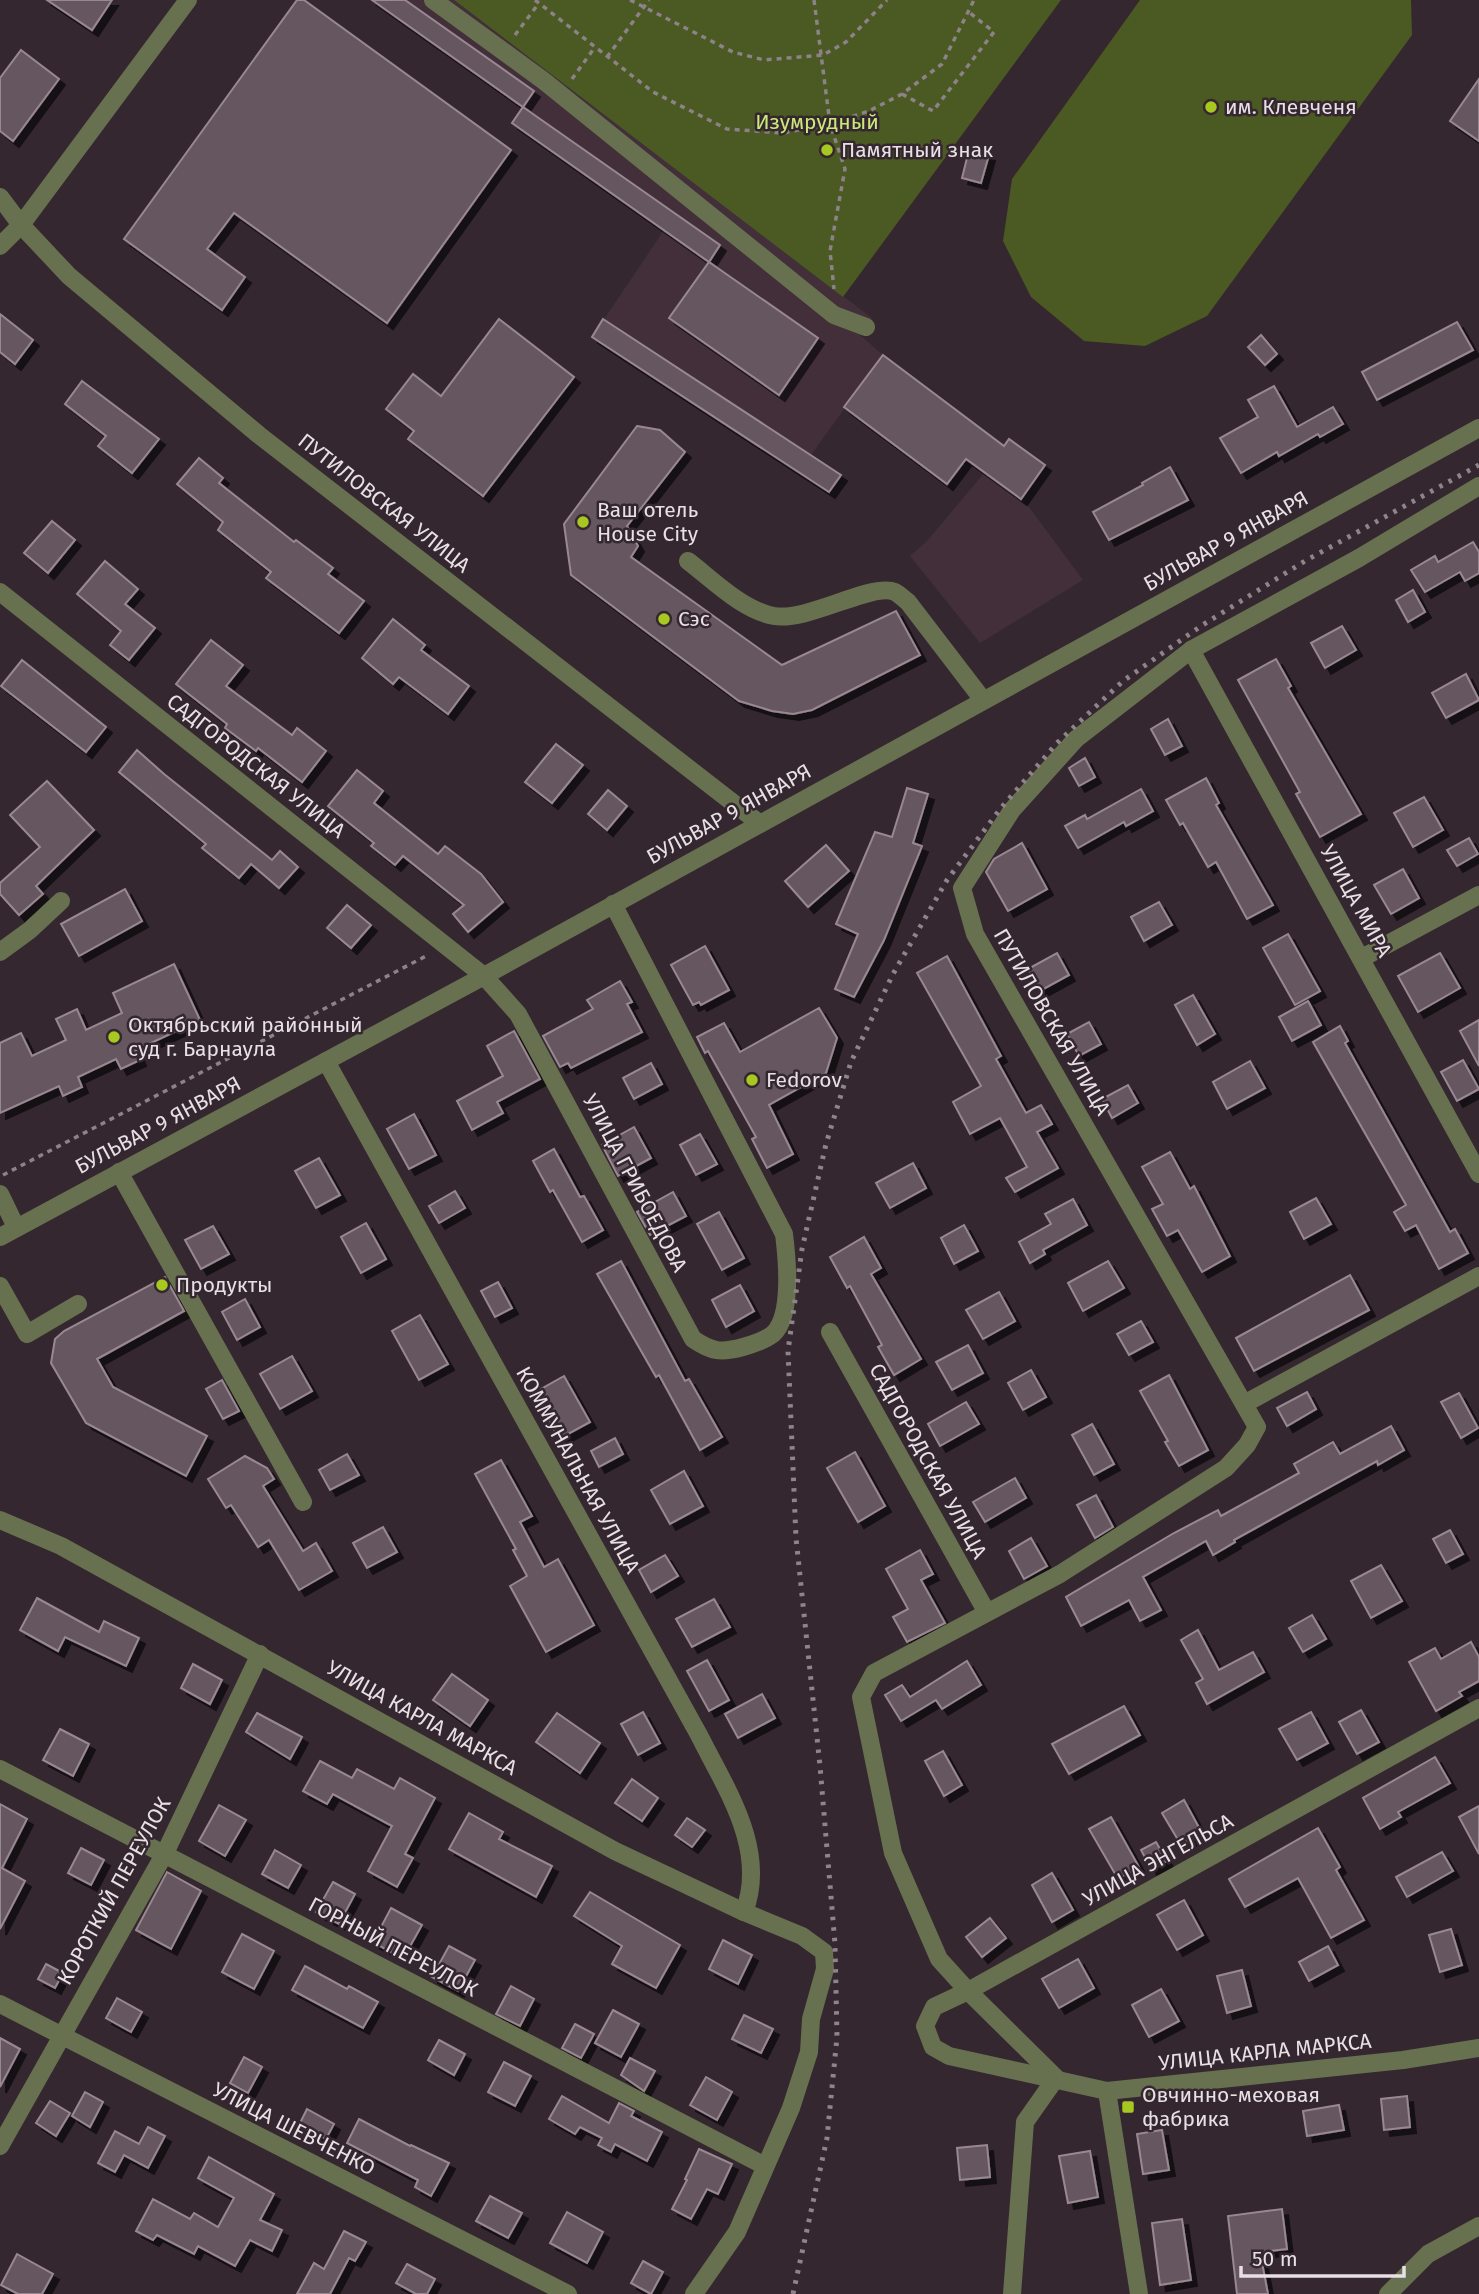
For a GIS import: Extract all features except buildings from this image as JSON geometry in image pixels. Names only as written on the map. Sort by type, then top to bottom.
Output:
[{"type":"street","points":[[0,246],[21,225],[188,0]]},
{"type":"street","points":[[433,0],[544,81],[834,315],[866,327]]},
{"type":"street","name":"ПУТИЛОВСКАЯ УЛИЦА","points":[[0,197],[21,225],[69,276],[259,435],[759,823]]},
{"type":"street","name":"БУЛЬВАР 9 ЯНВАРЯ","points":[[0,1237],[484,976],[1479,428]]},
{"type":"street","points":[[1191,650],[1359,558],[1479,486]]},
{"type":"street","points":[[688,561],[753,610],[776,617],[798,616],[875,592],[894,591],[908,602],[983,700]]},
{"type":"street","name":"САДГОРОДСКАЯ УЛИЦА","points":[[0,592],[484,976]]},
{"type":"street","name":"ПУТИЛОВСКАЯ УЛИЦА","points":[[986,1611],[1060,1574],[1226,1468],[1247,1445],[1257,1427],[975,934],[962,888],[1012,810],[1076,739],[1191,650]]},
{"type":"street","name":"УЛИЦА МИРА","points":[[1191,650],[1479,1174]]},
{"type":"street","points":[[1362,958],[1479,895]]},
{"type":"street","points":[[0,952],[30,930],[61,901]]},
{"type":"street","name":"УЛИЦА ГРИБОЕДОВА","points":[[484,976],[518,1014],[693,1339],[709,1350],[730,1350],[757,1344],[775,1332],[782,1317],[788,1264],[783,1234],[613,904]]},
{"type":"street","name":"КОММУНАЛЬНАЯ УЛИЦА","points":[[326,1061],[699,1735],[742,1822],[753,1871],[750,1899],[744,1912]]},
{"type":"street","points":[[118,1172],[303,1502]]},
{"type":"street","points":[[0,1194],[16,1227]]},
{"type":"street","points":[[1244,1404],[1479,1276]]},
{"type":"street","points":[[0,1286],[27,1334],[78,1304]]},
{"type":"street","name":"САДГОРОДСКАЯ УЛИЦА","points":[[830,1332],[986,1611]]},
{"type":"street","name":"УЛИЦА КАРЛА МАРКСА","points":[[0,1520],[61,1546],[615,1851],[744,1912],[802,1936],[824,1952],[825,1969],[811,2018],[808,2052],[791,2108],[765,2166]]},
{"type":"street","points":[[986,1611],[874,1672],[861,1697],[893,1853],[939,1959],[1056,2078],[1025,2122],[1012,2294]]},
{"type":"street","name":"КОРОТКИЙ ПЕРЕУЛОК","points":[[0,2146],[165,1853],[260,1654]]},
{"type":"street","name":"УЛИЦА ЭНГЕЛЬСА","points":[[1056,2078],[949,2056],[933,2046],[925,2026],[934,2007],[968,1991],[1479,1708]]},
{"type":"street","name":"ГОРНЫЙ ПЕРЕУЛОК","points":[[0,1769],[765,2166]]},
{"type":"street","name":"УЛИЦА ШЕВЧЕНКО","points":[[0,2004],[568,2294]]},
{"type":"street","name":"УЛИЦА КАРЛА МАРКСА","points":[[1056,2078],[1107,2091],[1403,2060],[1479,2048]]},
{"type":"street","points":[[1107,2091],[1139,2294]]},
{"type":"street","points":[[694,2294],[737,2232],[765,2166]]},
{"type":"street","points":[[1388,2294],[1428,2254],[1479,2226]]},
{"type":"path","points":[[630,0],[733,52],[764,60],[823,55],[846,42],[887,0]]},
{"type":"path","points":[[607,57],[649,0]]},
{"type":"path","points":[[814,0],[830,124],[845,169],[830,251],[834,315]]},
{"type":"path","points":[[508,45],[537,1],[653,92],[727,129],[783,133],[830,124],[870,111],[902,94],[942,64],[974,0]]},
{"type":"path","points":[[902,94],[933,111],[994,32],[970,12]]},
{"type":"path","points":[[565,90],[595,47]]},
{"type":"path","points":[[0,1177],[445,946]]},
{"type":"shaded area","points":[[372,0],[454,0],[872,318],[860,335],[883,355],[811,455],[841,475],[829,492],[592,337],[664,230],[512,123],[523,106]]},
{"type":"shaded area","points":[[985,472],[1029,507],[1083,580],[980,643],[910,556],[927,541]]},
{"type":"green space","name":"Изумрудный","points":[[454,0],[1061,0],[843,297]]},
{"type":"green space","name":"им. Клевченя","points":[[1140,0],[1411,0],[1412,35],[1207,316],[1145,346],[1084,341],[1031,297],[1003,241],[1012,179]]},
{"type":"railway","points":[[793,2294],[827,2138],[837,2037],[835,1944],[796,1538],[788,1351],[802,1249],[826,1144],[851,1062],[893,974],[947,880],[1001,808],[1057,743],[1123,681],[1201,626],[1305,561],[1479,465]]},
{"type":"place","name":"им. Клевченя","points":[[1211,107]]},
{"type":"place","name":"Памятный знак","points":[[827,150]]},
{"type":"place","name":"Ваш отель House City","points":[[583,522]]},
{"type":"place","name":"Сэс","points":[[664,619]]},
{"type":"place","name":"Октябрьский районный суд г. Барнаула","points":[[114,1037]]},
{"type":"place","name":"Fedorov","points":[[752,1080]]},
{"type":"place","name":"Продукты","points":[[162,1285]]},
{"type":"place","name":"Овчинно-меховая фабрика","points":[[1128,2107]]}]
